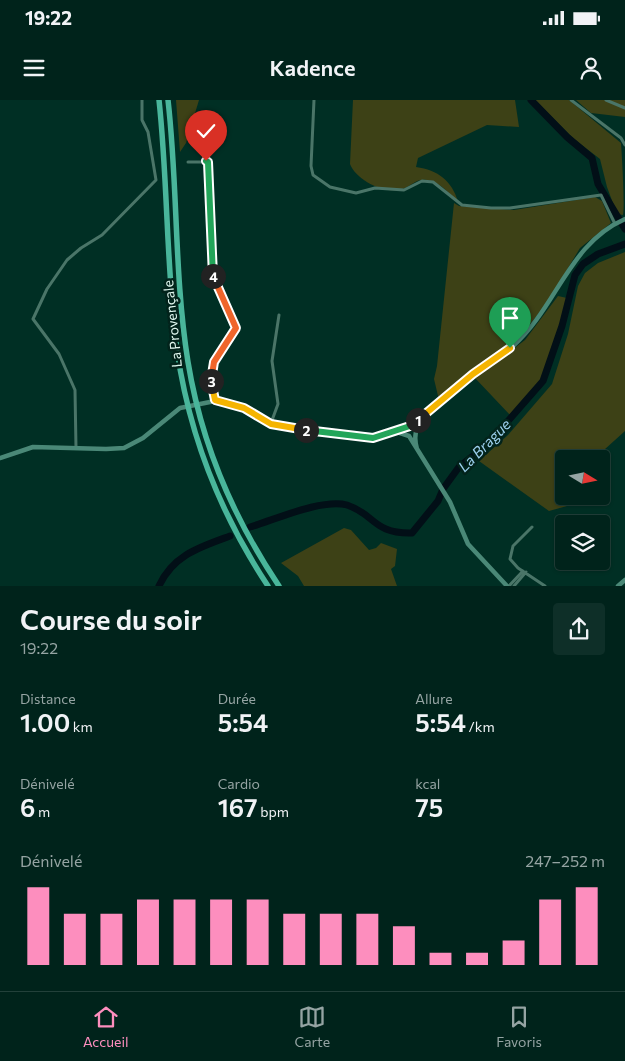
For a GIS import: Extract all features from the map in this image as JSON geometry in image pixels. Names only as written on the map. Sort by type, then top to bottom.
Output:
[{"type":"highway","name":"La Provençale","points":[[160,100],[172,303],[178,352],[190,414],[213,482],[231,522],[250,559],[268,586]]},
{"type":"highway","name":"La Provençale","points":[[168,100],[182,317],[196,398],[212,453],[239,518],[278,586]]},
{"type":"street","points":[[76,448],[75,390],[59,354],[33,319],[47,289],[67,260],[81,248],[102,235],[156,180],[148,132],[142,120],[142,100]]},
{"type":"street","points":[[314,100],[311,166],[313,175],[330,187],[356,193],[375,188],[396,191],[404,190],[422,181],[433,182],[462,205],[510,208],[601,195],[620,222],[590,242],[576,258],[547,306],[523,337],[473,374],[432,411],[413,425],[409,425],[406,433]]},
{"type":"street","points":[[571,100],[621,138],[625,145]]},
{"type":"street","points":[[606,100],[625,108]]},
{"type":"street","points":[[188,162],[208,162],[213,275],[236,325],[236,331],[212,368],[215,400]]},
{"type":"street","points":[[271,424],[278,404],[272,361],[279,315]]},
{"type":"street","points":[[0,458],[33,447],[124,448],[143,438],[180,408],[215,400],[244,408],[271,424],[367,438],[390,433],[416,432],[432,411]]},
{"type":"street","points":[[413,425],[416,432],[417,449]]},
{"type":"street","points":[[406,433],[450,502],[468,544],[508,586],[525,572]]},
{"type":"street","points":[[532,527],[513,546],[510,555],[512,562],[545,586]]},
{"type":"street","points":[[514,586],[525,572]]},
{"type":"street","points":[[618,586],[625,580]]},
{"type":"green space","points":[[176,100],[199,100],[186,143],[180,152]]},
{"type":"green space","points":[[353,100],[515,100],[519,127],[487,125],[418,158],[416,167],[431,171],[448,182],[458,202],[441,186],[432,181],[417,181],[402,189],[388,190],[372,185],[358,176],[350,164]]},
{"type":"green space","points":[[535,100],[569,100],[621,143],[624,192],[623,215],[617,214],[607,187],[600,159],[574,139]]},
{"type":"green space","points":[[576,100],[625,100],[625,117],[591,113]]},
{"type":"green space","points":[[595,197],[602,201],[611,223],[580,248],[547,303],[523,333],[439,400],[434,379],[437,366],[454,203],[459,206],[514,210]]},
{"type":"green space","points":[[625,252],[625,431],[604,450],[555,450],[555,505],[568,505],[549,511],[479,461],[508,435],[552,384],[568,334],[578,286],[585,273],[598,263]]},
{"type":"green space","points":[[558,296],[567,298],[566,304],[542,379],[510,415],[475,378],[525,340]]},
{"type":"green space","points":[[344,528],[351,530],[369,550],[376,548],[381,543],[397,549],[395,566],[391,569],[397,586],[304,586],[298,576],[281,563]]},
{"type":"waterway","points":[[531,100],[567,137],[592,158],[598,184],[625,229]]},
{"type":"waterway","name":"La Brague","points":[[250,527],[312,507],[337,504],[347,505],[356,509],[375,523],[389,530],[412,533],[438,501],[443,489],[459,467],[487,445],[543,381],[562,326],[575,275],[583,264],[598,254],[625,244]]},
{"type":"waterway","name":"La Brague","points":[[159,586],[165,575],[180,559],[198,548],[230,536]]},
{"type":"route","points":[[206,161],[208,162],[213,275],[226,307],[236,325],[236,331],[214,362],[212,368],[212,387],[215,400],[235,404],[271,424],[279,426],[367,438],[378,437],[413,425],[432,411],[473,374],[510,348]]}]
